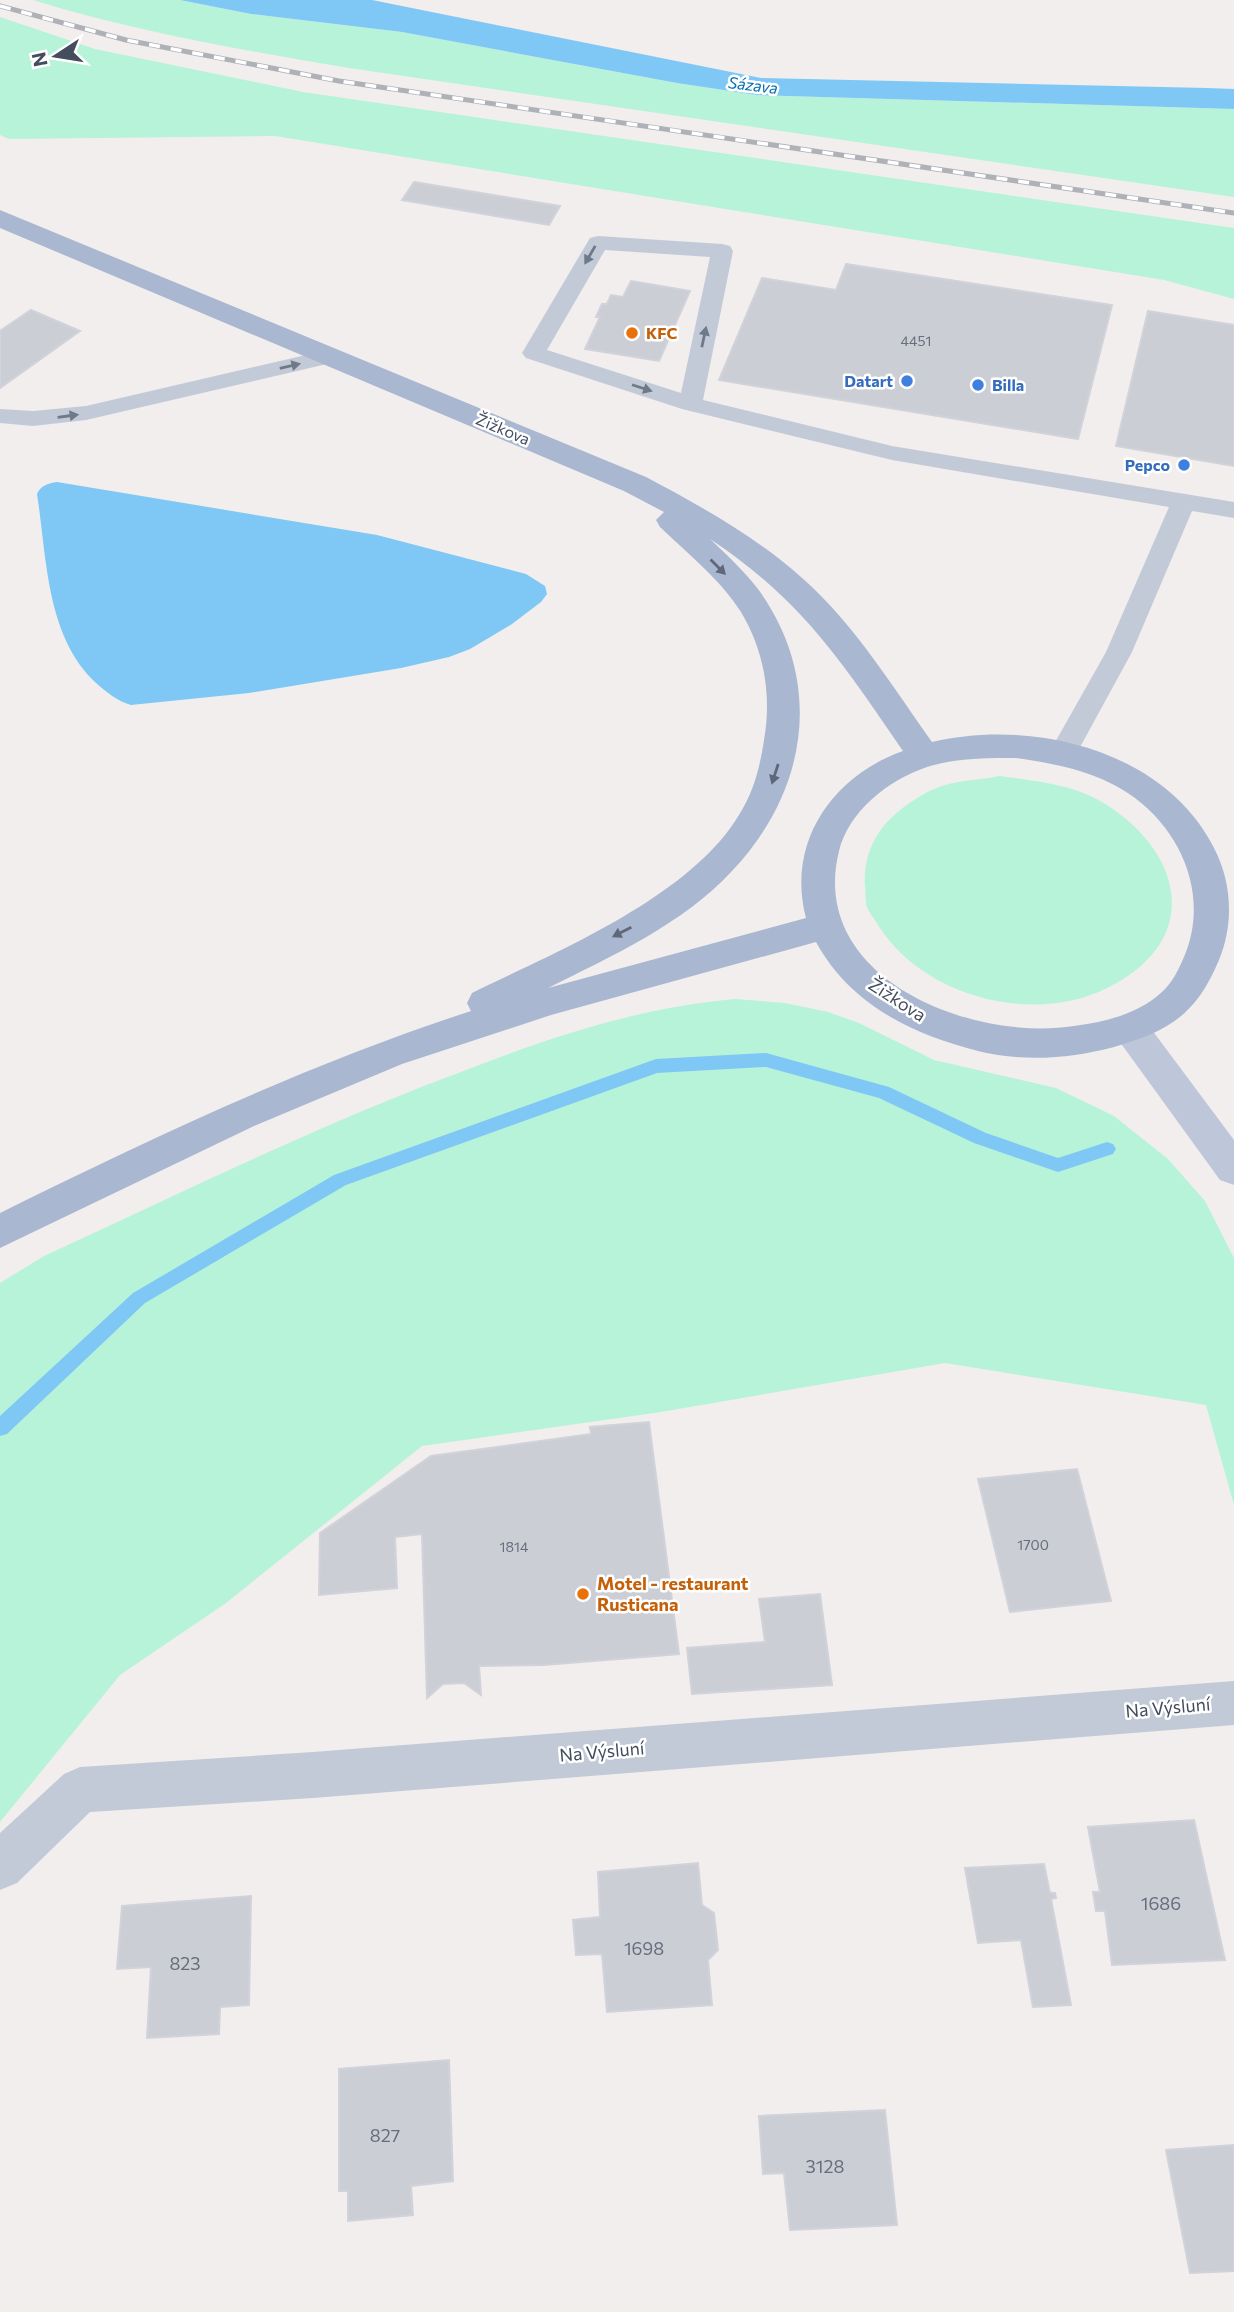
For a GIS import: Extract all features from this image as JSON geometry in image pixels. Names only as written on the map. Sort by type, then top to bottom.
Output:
[{"type":"main road","name":"Žižkova","points":[[0,218],[635,484],[722,533],[794,588],[830,625],[924,755]]},
{"type":"main road","points":[[0,1232],[182,1143],[387,1054],[674,902],[730,855],[767,797],[783,749],[785,695],[779,663],[771,640],[745,595],[635,484]]},
{"type":"main road","name":"Žižkova","points":[[1016,746],[1063,753],[1107,768],[1146,789],[1178,816],[1226,880],[1221,924],[1207,965],[1176,1002],[1130,1028],[1093,1039],[1053,1044],[1011,1043],[969,1035],[931,1021],[907,1009],[865,980],[842,954],[825,926],[817,895],[816,864],[824,836],[840,810],[863,787],[891,769],[924,755],[969,747],[1016,746]]},
{"type":"main road","points":[[387,1054],[534,1006],[825,926]]},
{"type":"main road","points":[[1130,1028],[1234,1169]]},
{"type":"street","name":"Na Výsluní","points":[[0,1866],[80,1790],[327,1774],[1234,1703]]},
{"type":"lane","points":[[691,404],[722,251],[598,243],[534,353],[691,404],[892,453],[1234,510]]},
{"type":"lane","points":[[0,416],[21,419],[86,414],[332,356]]},
{"type":"lane","points":[[1063,753],[1119,652],[1182,503]]},
{"type":"green space","points":[[33,0],[180,0],[251,14],[402,32],[677,83],[757,95],[1234,109],[1234,197],[349,68],[150,31]]},
{"type":"green space","points":[[0,17],[95,49],[303,92],[1234,228],[1234,299],[1164,280],[275,136],[9,139],[0,135]]},
{"type":"green space","points":[[1000,776],[1066,787],[1102,802],[1130,822],[1151,846],[1165,870],[1172,896],[1169,922],[1158,946],[1138,969],[1107,988],[1077,999],[1046,1004],[1013,1003],[981,997],[950,986],[922,970],[897,950],[868,909],[865,877],[867,859],[878,834],[890,819],[935,788]]},
{"type":"green space","points":[[735,999],[785,1003],[828,1012],[859,1023],[934,1060],[1056,1088],[1114,1116],[1168,1159],[1205,1201],[1234,1258],[1234,1505],[1206,1405],[945,1363],[661,1412],[422,1446],[226,1603],[120,1675],[0,1822],[0,1283],[44,1256],[243,1164],[343,1119],[445,1078],[552,1039],[622,1018]]},
{"type":"water","name":"Sázava","points":[[180,0],[372,0],[761,78],[1234,89],[1234,109],[757,95],[677,83],[402,32],[251,14]]},
{"type":"water","points":[[57,482],[377,535],[526,574],[545,586],[547,594],[541,602],[512,624],[470,649],[449,657],[401,668],[249,693],[131,705],[116,699],[95,682],[79,663],[58,619],[51,594],[37,494],[45,485]]},
{"type":"building","points":[[414,182],[560,206],[549,225],[402,200]]},
{"type":"building","points":[[846,264],[1112,305],[1078,439],[719,380],[762,278],[836,290]]},
{"type":"building","name":"KFC","points":[[631,281],[690,291],[659,361],[585,349],[600,317],[596,317],[602,304],[607,304],[611,295],[623,297]]},
{"type":"building","points":[[31,310],[80,331],[0,388],[0,331]]},
{"type":"building","points":[[1148,311],[1234,325],[1234,466],[1116,446]]},
{"type":"building","points":[[649,1422],[679,1654],[544,1665],[479,1666],[481,1695],[464,1683],[443,1684],[427,1698],[422,1534],[395,1537],[397,1588],[319,1595],[320,1533],[431,1456],[591,1434],[590,1427]]},
{"type":"building","points":[[1077,1469],[1111,1601],[1010,1612],[978,1479]]},
{"type":"building","points":[[820,1594],[832,1685],[692,1694],[687,1648],[765,1642],[759,1599]]},
{"type":"building","points":[[1194,1820],[1225,1960],[1112,1965],[1105,1911],[1096,1911],[1093,1892],[1100,1892],[1088,1827]]},
{"type":"building","points":[[698,1863],[702,1905],[714,1913],[718,1950],[708,1960],[712,2005],[607,2012],[602,1954],[576,1955],[573,1920],[600,1917],[598,1872]]},
{"type":"building","points":[[1044,1864],[1050,1893],[1055,1893],[1056,1898],[1051,1899],[1071,2005],[1033,2007],[1021,1940],[978,1943],[965,1868]]},
{"type":"building","points":[[251,1896],[249,2005],[220,2007],[219,2034],[147,2038],[151,1967],[117,1969],[122,1906]]},
{"type":"building","points":[[449,2060],[453,2181],[411,2186],[413,2215],[348,2221],[348,2191],[339,2191],[339,2069]]},
{"type":"building","points":[[885,2110],[897,2225],[790,2230],[784,2173],[763,2174],[759,2116]]},
{"type":"building","points":[[1234,2145],[1234,2271],[1190,2273],[1166,2150]]},
{"type":"waterway","points":[[0,1428],[139,1298],[340,1180],[656,1066],[766,1060],[883,1092],[980,1138],[1058,1165],[1107,1149]]},
{"type":"railway","points":[[0,6],[126,40],[339,81],[1234,213]]},
{"type":"place","name":"KFC","points":[[632,333]]},
{"type":"place","name":"Datart","points":[[907,381]]},
{"type":"place","name":"Billa","points":[[978,385]]},
{"type":"place","name":"Pepco","points":[[1184,465]]},
{"type":"place","name":"Motel - restaurant Rusticana","points":[[583,1594]]}]
